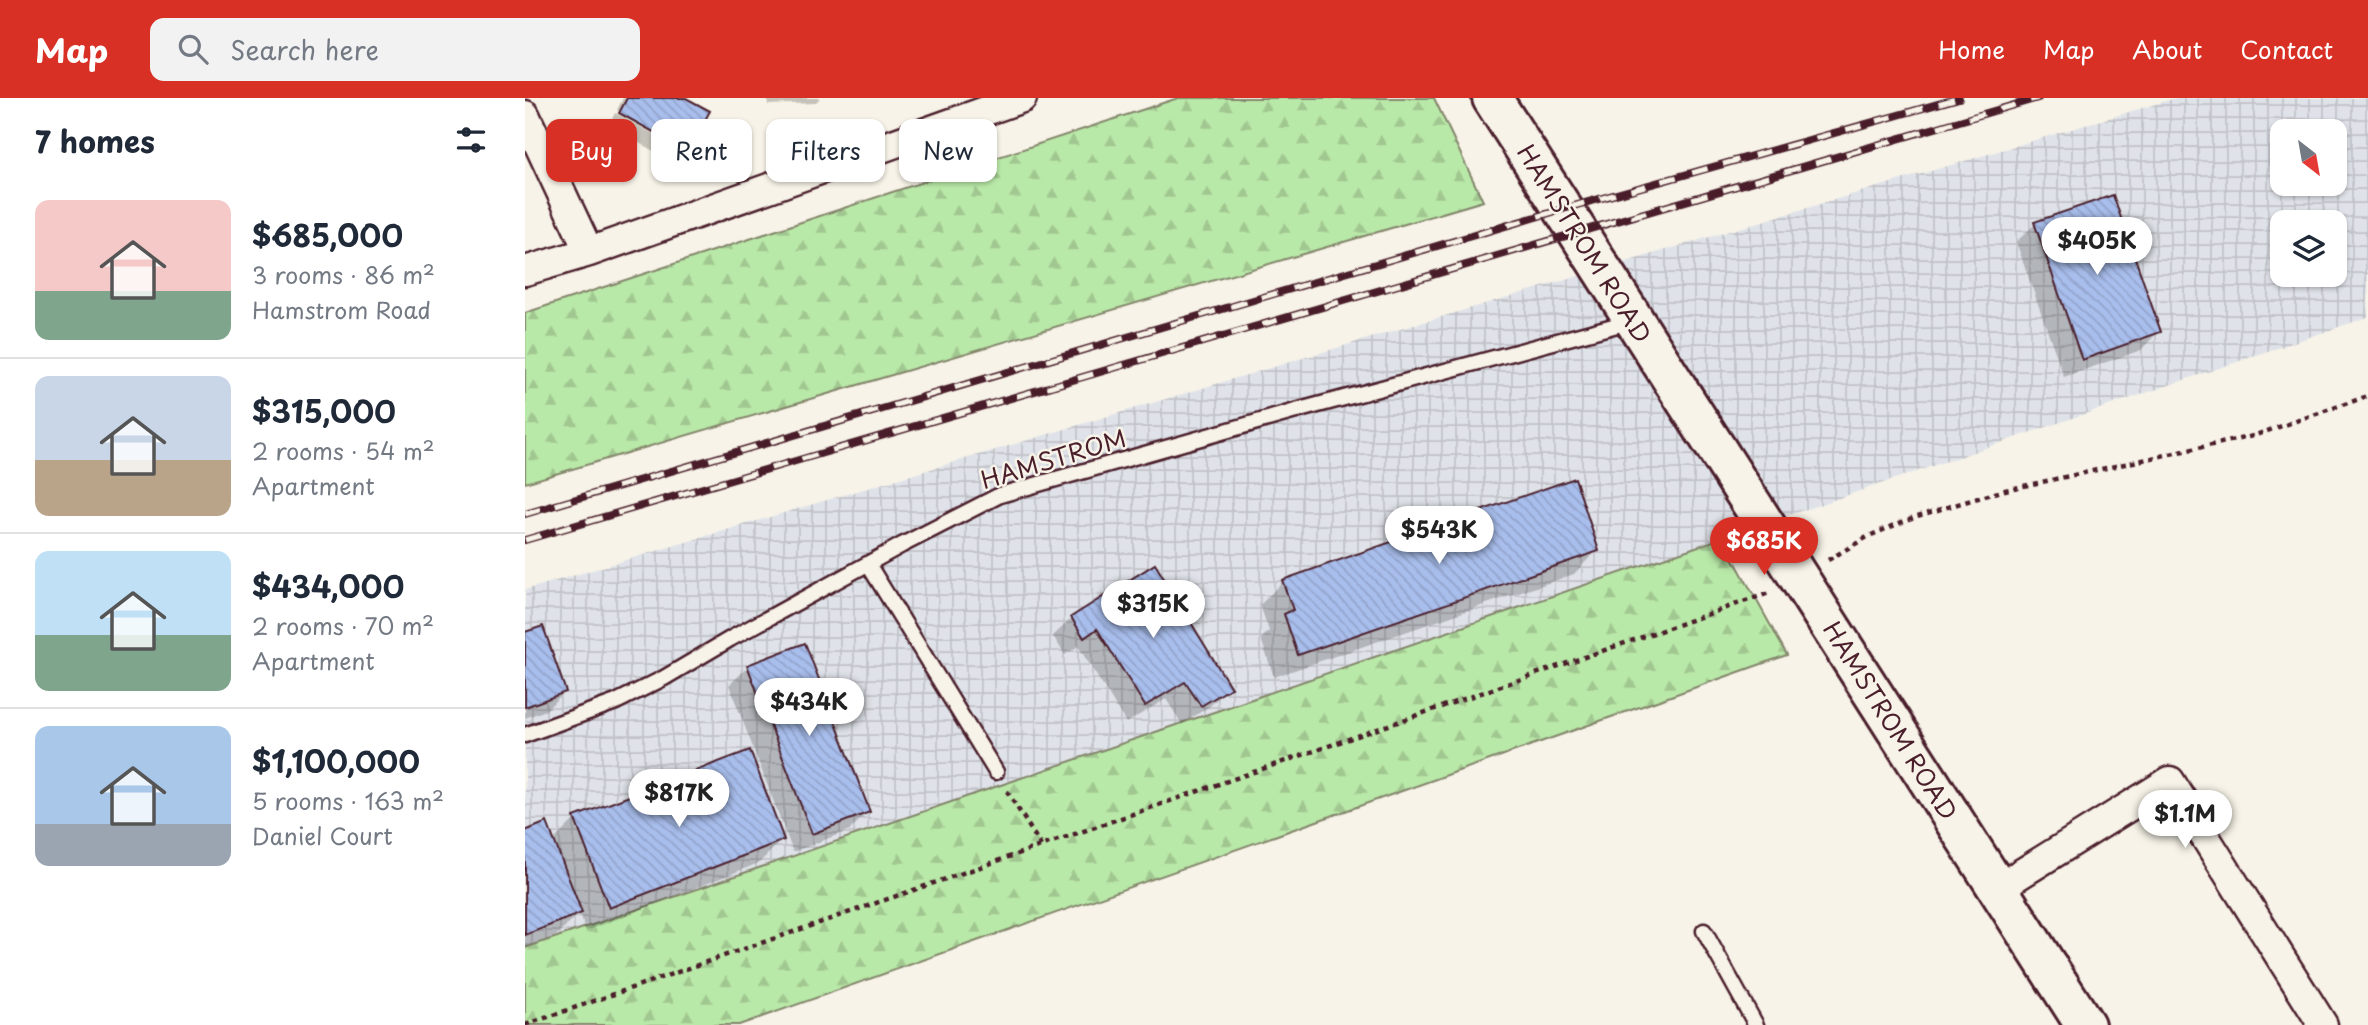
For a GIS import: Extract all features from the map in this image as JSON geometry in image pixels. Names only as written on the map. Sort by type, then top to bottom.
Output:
[{"type":"street","points":[[525,271],[589,251],[972,106],[1022,98]]},
{"type":"street","name":"HAMSTROM ROAD","points":[[1492,98],[2085,1025]]},
{"type":"street","points":[[525,116],[589,251]]},
{"type":"street","points":[[1997,888],[2170,781],[2323,1025]]},
{"type":"lane","name":"HAMSTROM","points":[[525,735],[616,702],[640,690],[936,526],[1000,495],[1633,321]]},
{"type":"lane","points":[[868,564],[996,772]]},
{"type":"lane","points":[[1704,931],[1756,1025]]},
{"type":"path","points":[[526,1025],[1768,593],[1869,536],[1914,517],[2005,490],[2253,436],[2368,397]]},
{"type":"path","points":[[996,772],[1041,846]]},
{"type":"shaded area","points":[[2176,98],[2368,98],[2368,317],[525,948],[525,590]]},
{"type":"green space","points":[[1178,98],[1434,98],[1483,201],[525,483],[525,313],[923,182],[997,182],[997,158]]},
{"type":"green space","points":[[1722,538],[1787,655],[739,1025],[525,1025],[525,948]]},
{"type":"building","points":[[627,98],[686,98],[710,111],[706,119],[651,119],[651,131],[637,123],[637,119],[630,119],[619,113]]},
{"type":"building","points":[[2113,195],[2161,332],[2082,360],[2034,222]]},
{"type":"building","points":[[1575,478],[1599,551],[1298,655],[1284,614],[1293,610],[1282,580]]},
{"type":"building","points":[[1155,564],[1231,688],[1201,706],[1185,682],[1145,706],[1097,629],[1084,638],[1071,617]]},
{"type":"building","points":[[543,626],[566,692],[525,707],[525,632]]},
{"type":"building","points":[[805,643],[870,812],[812,834],[747,665]]},
{"type":"building","points":[[750,750],[784,840],[609,908],[574,817]]},
{"type":"building","points":[[547,822],[582,913],[525,935],[525,831]]},
{"type":"railway","points":[[525,514],[1563,209],[1959,98]]},
{"type":"railway","points":[[525,540],[2038,98]]}]
